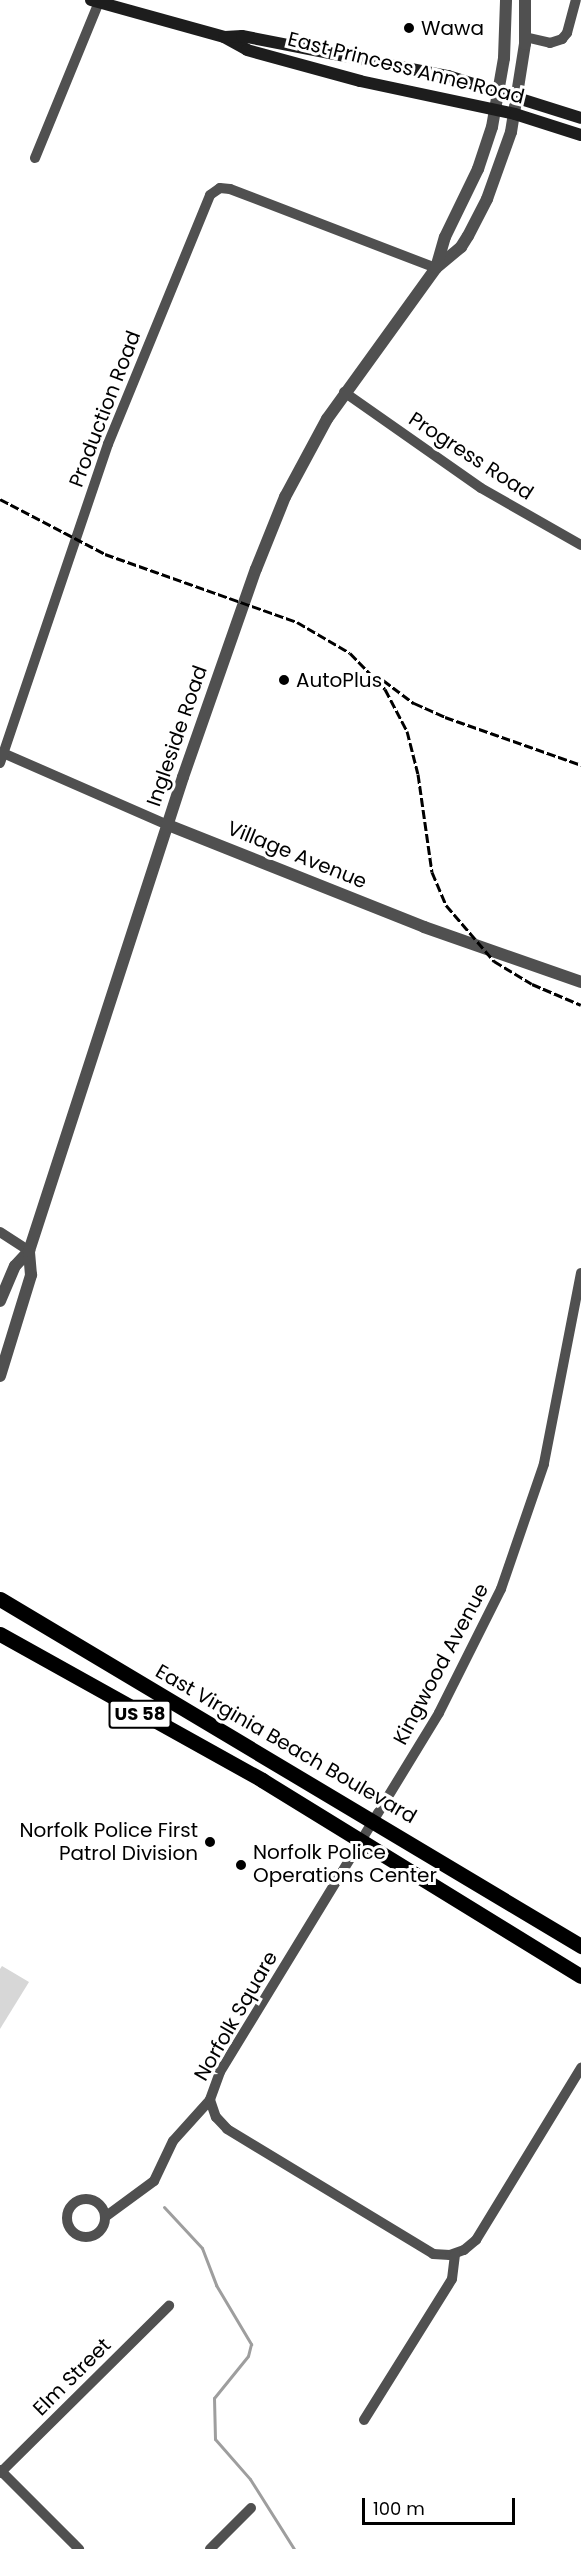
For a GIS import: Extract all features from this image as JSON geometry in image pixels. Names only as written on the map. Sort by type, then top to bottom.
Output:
[{"type":"main road","name":"East Princess Anne Road","points":[[95,1],[224,37],[247,50],[360,81],[496,109],[581,135]]},
{"type":"main road","name":"East Princess Anne Road","points":[[224,37],[242,36],[352,57],[499,90],[581,118]]},
{"type":"main road","name":"East Virginia Beach Boulevard","points":[[0,1599],[374,1819],[581,1946]]},
{"type":"main road","name":"US 58","points":[[0,1635],[262,1780],[581,1976]]},
{"type":"street","name":"Ingleside Road","points":[[436,268],[445,237],[478,169],[496,109],[506,0]]},
{"type":"street","name":"Ingleside Road","points":[[0,1376],[30,1275],[29,1251],[237,621],[285,496],[344,392],[436,268],[461,247],[468,236],[496,175],[515,114],[525,37],[525,0]]},
{"type":"street","points":[[525,37],[550,43],[562,39],[567,33],[576,0]]},
{"type":"street","points":[[35,158],[95,1]]},
{"type":"street","name":"Production Road","points":[[2,758],[108,444],[210,195],[224,188],[436,268]]},
{"type":"street","name":"Progress Road","points":[[344,392],[481,488],[581,545]]},
{"type":"street","name":"Village Avenue","points":[[2,758],[424,927],[581,982]]},
{"type":"street","points":[[0,1232],[29,1251]]},
{"type":"street","name":"Ingleside Road","points":[[0,1301],[15,1266],[29,1251]]},
{"type":"street","name":"Kingwood Avenue","points":[[374,1819],[439,1713],[501,1589],[544,1464],[581,1273]]},
{"type":"street","name":"Norfolk Square","points":[[374,1819],[217,2078],[210,2100],[216,2117],[227,2129],[433,2254],[455,2254]]},
{"type":"street","points":[[364,2420],[452,2279],[455,2254],[476,2240],[581,2068]]},
{"type":"street","points":[[105,2217],[154,2181],[173,2141],[210,2100]]},
{"type":"street","name":"Elm Street","points":[[0,2472],[169,2306]]},
{"type":"street","points":[[0,2472],[79,2549]]},
{"type":"street","points":[[210,2549],[251,2508]]},
{"type":"shaded area","points":[[2,1966],[29,1982],[0,2029],[0,1969]]},
{"type":"waterway","points":[[164,2207],[202,2248],[216,2285],[251,2344],[248,2356],[214,2398],[215,2439],[250,2479],[294,2549]]},
{"type":"railway","points":[[0,499],[105,554],[297,622],[350,653],[385,689],[407,731],[418,774],[432,872],[446,905],[494,961],[532,984],[581,1005]]},
{"type":"railway","points":[[383,680],[414,703],[445,717],[581,765]]},
{"type":"place","name":"Wawa","points":[[409,28]]},
{"type":"place","name":"AutoPlus","points":[[284,680]]},
{"type":"place","name":"Norfolk Police First Patrol Division","points":[[210,1842]]},
{"type":"place","name":"Norfolk Police Operations Center","points":[[241,1865]]}]
